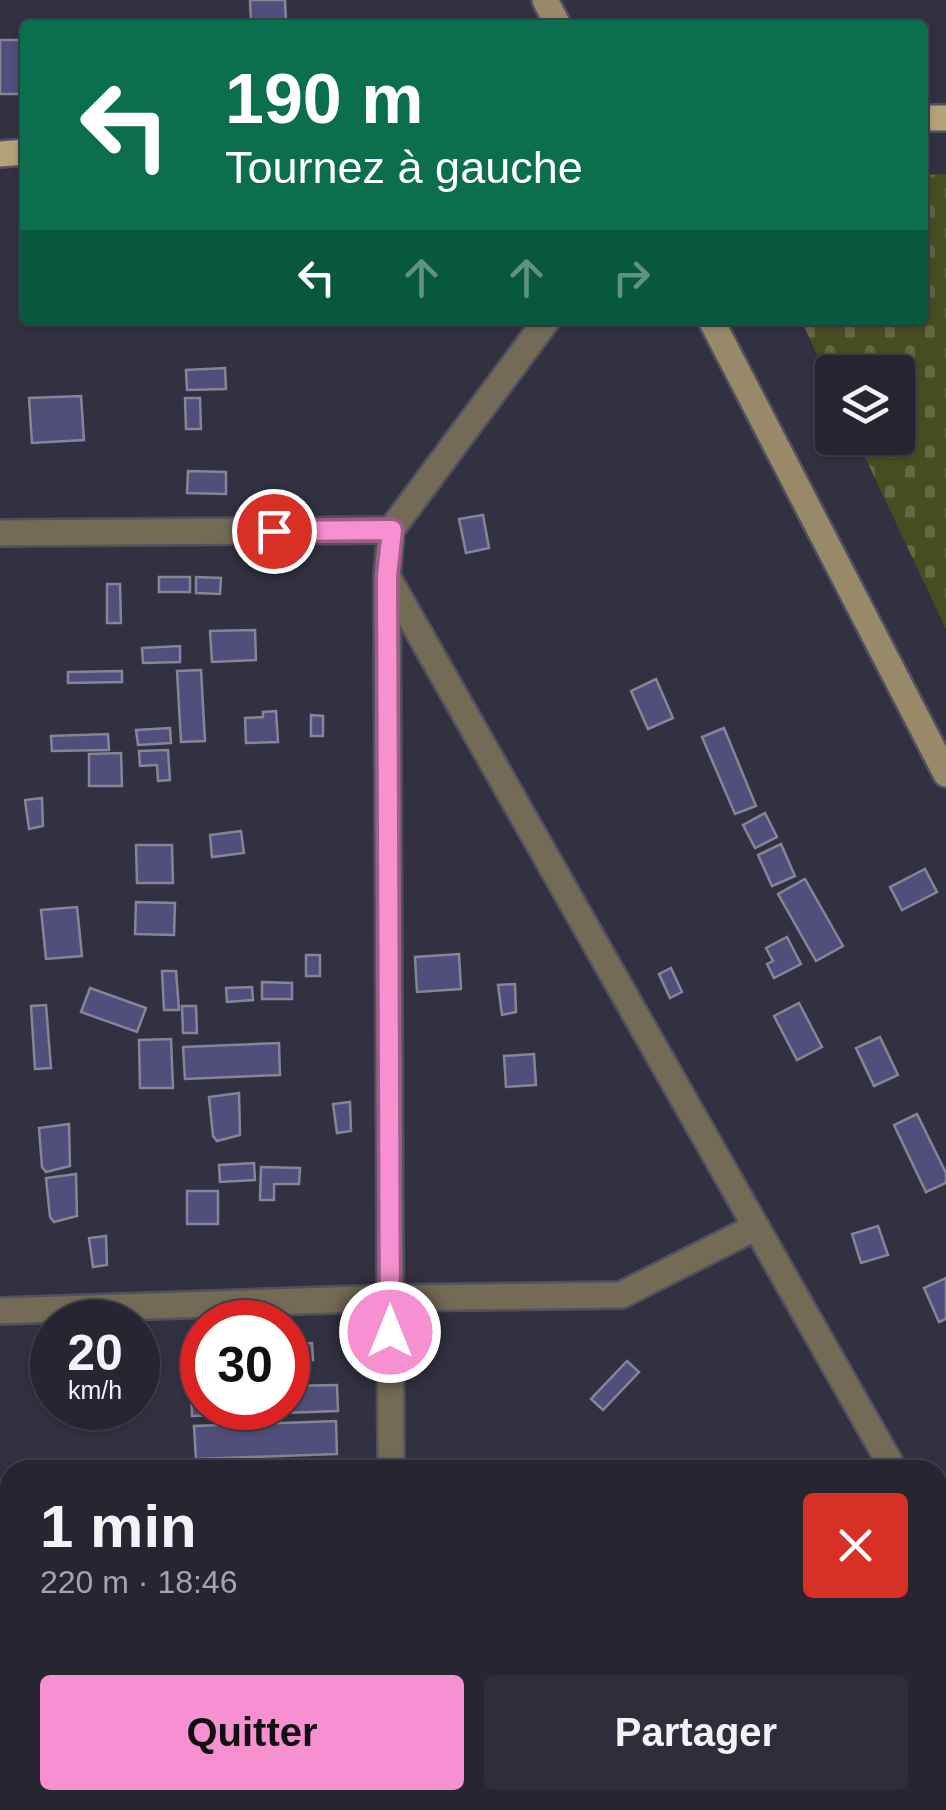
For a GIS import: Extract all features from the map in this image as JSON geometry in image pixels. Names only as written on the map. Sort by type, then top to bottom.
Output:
[{"type":"street","points":[[391,1460],[387,576],[392,530],[543,325]]},
{"type":"street","points":[[714,325],[946,774]]},
{"type":"street","points":[[0,533],[392,530]]},
{"type":"street","points":[[387,576],[888,1460]]},
{"type":"street","points":[[0,1311],[620,1294],[756,1227]]},
{"type":"green space","points":[[946,174],[946,629],[864,455],[915,455],[915,355],[817,355],[803,325],[928,325],[928,175]]},
{"type":"building","points":[[250,0],[285,0],[286,20],[251,20]]},
{"type":"building","points":[[0,40],[20,40],[20,94],[0,94]]},
{"type":"building","points":[[225,368],[226,389],[187,390],[186,370]]},
{"type":"building","points":[[81,396],[84,440],[32,443],[29,398]]},
{"type":"building","points":[[185,398],[200,398],[201,429],[186,429]]},
{"type":"building","points":[[188,471],[226,472],[226,494],[187,493]]},
{"type":"building","points":[[483,515],[489,548],[466,553],[459,519]]},
{"type":"building","points":[[159,577],[190,577],[190,592],[159,592]]},
{"type":"building","points":[[196,577],[221,578],[220,594],[196,593]]},
{"type":"building","points":[[107,584],[120,584],[121,623],[107,623]]},
{"type":"building","points":[[255,630],[256,660],[212,662],[210,631]]},
{"type":"building","points":[[180,646],[180,662],[143,663],[142,648]]},
{"type":"building","points":[[201,670],[205,741],[181,742],[177,671]]},
{"type":"building","points":[[122,671],[122,682],[68,683],[68,672]]},
{"type":"building","points":[[656,679],[673,718],[648,729],[631,691]]},
{"type":"building","points":[[276,711],[278,742],[246,743],[245,718]]},
{"type":"building","points":[[311,715],[323,716],[323,736],[311,736]]},
{"type":"building","points":[[170,728],[171,743],[138,745],[136,730]]},
{"type":"building","points":[[724,728],[756,806],[735,814],[702,737]]},
{"type":"building","points":[[108,734],[109,750],[52,751],[51,736]]},
{"type":"building","points":[[168,750],[170,780],[158,781],[157,765],[140,766],[139,751]]},
{"type":"building","points":[[121,753],[122,786],[89,786],[89,754]]},
{"type":"building","points":[[42,798],[43,826],[29,829],[25,800]]},
{"type":"building","points":[[765,813],[777,837],[755,848],[743,825]]},
{"type":"building","points":[[241,831],[244,853],[212,857],[210,835]]},
{"type":"building","points":[[781,844],[795,876],[772,886],[758,855]]},
{"type":"building","points":[[136,845],[172,845],[173,883],[137,883]]},
{"type":"building","points":[[925,869],[937,892],[902,910],[890,887]]},
{"type":"building","points":[[805,879],[843,946],[816,961],[778,894]]},
{"type":"building","points":[[136,902],[175,903],[174,935],[135,934]]},
{"type":"building","points":[[77,907],[82,956],[46,959],[41,910]]},
{"type":"building","points":[[787,937],[801,964],[774,978],[767,964],[773,961],[766,948]]},
{"type":"building","points":[[459,954],[461,989],[417,992],[415,957]]},
{"type":"building","points":[[306,955],[320,955],[320,976],[306,976]]},
{"type":"building","points":[[671,968],[682,992],[670,998],[659,974]]},
{"type":"building","points":[[162,971],[176,971],[179,1010],[164,1010]]},
{"type":"building","points":[[262,982],[292,983],[292,999],[262,999]]},
{"type":"building","points":[[515,984],[516,1012],[502,1015],[498,985]]},
{"type":"building","points":[[252,987],[253,1000],[227,1002],[226,988]]},
{"type":"building","points":[[90,988],[146,1008],[137,1032],[81,1012]]},
{"type":"building","points":[[799,1003],[822,1047],[797,1060],[774,1016]]},
{"type":"building","points":[[46,1005],[51,1068],[35,1069],[31,1006]]},
{"type":"building","points":[[182,1006],[196,1006],[197,1033],[183,1033]]},
{"type":"building","points":[[880,1037],[898,1075],[874,1086],[856,1048]]},
{"type":"building","points":[[171,1039],[173,1088],[140,1088],[139,1040]]},
{"type":"building","points":[[279,1043],[280,1075],[185,1079],[183,1047]]},
{"type":"building","points":[[534,1054],[536,1085],[506,1087],[504,1056]]},
{"type":"building","points":[[239,1093],[240,1135],[217,1141],[213,1136],[209,1097]]},
{"type":"building","points":[[350,1102],[351,1131],[337,1133],[333,1104]]},
{"type":"building","points":[[917,1114],[946,1173],[946,1183],[926,1192],[894,1125]]},
{"type":"building","points":[[69,1124],[70,1166],[46,1172],[42,1167],[39,1128]]},
{"type":"building","points":[[254,1163],[255,1180],[220,1182],[219,1165]]},
{"type":"building","points":[[261,1167],[300,1168],[299,1184],[274,1184],[274,1200],[260,1200]]},
{"type":"building","points":[[76,1174],[77,1216],[54,1222],[50,1217],[46,1178]]},
{"type":"building","points":[[187,1191],[218,1191],[218,1224],[187,1224]]},
{"type":"building","points":[[878,1226],[888,1255],[861,1263],[852,1234]]},
{"type":"building","points":[[106,1236],[107,1265],[93,1267],[89,1238]]},
{"type":"building","points":[[946,1278],[946,1319],[939,1322],[924,1288]]},
{"type":"building","points":[[627,1361],[639,1372],[603,1410],[591,1399]]},
{"type":"building","points":[[337,1385],[338,1411],[310,1412],[310,1386]]},
{"type":"building","points":[[336,1421],[337,1454],[196,1459],[194,1430],[310,1430],[310,1422]]},
{"type":"route","points":[[274,531],[392,530],[387,576],[390,1332]]}]
